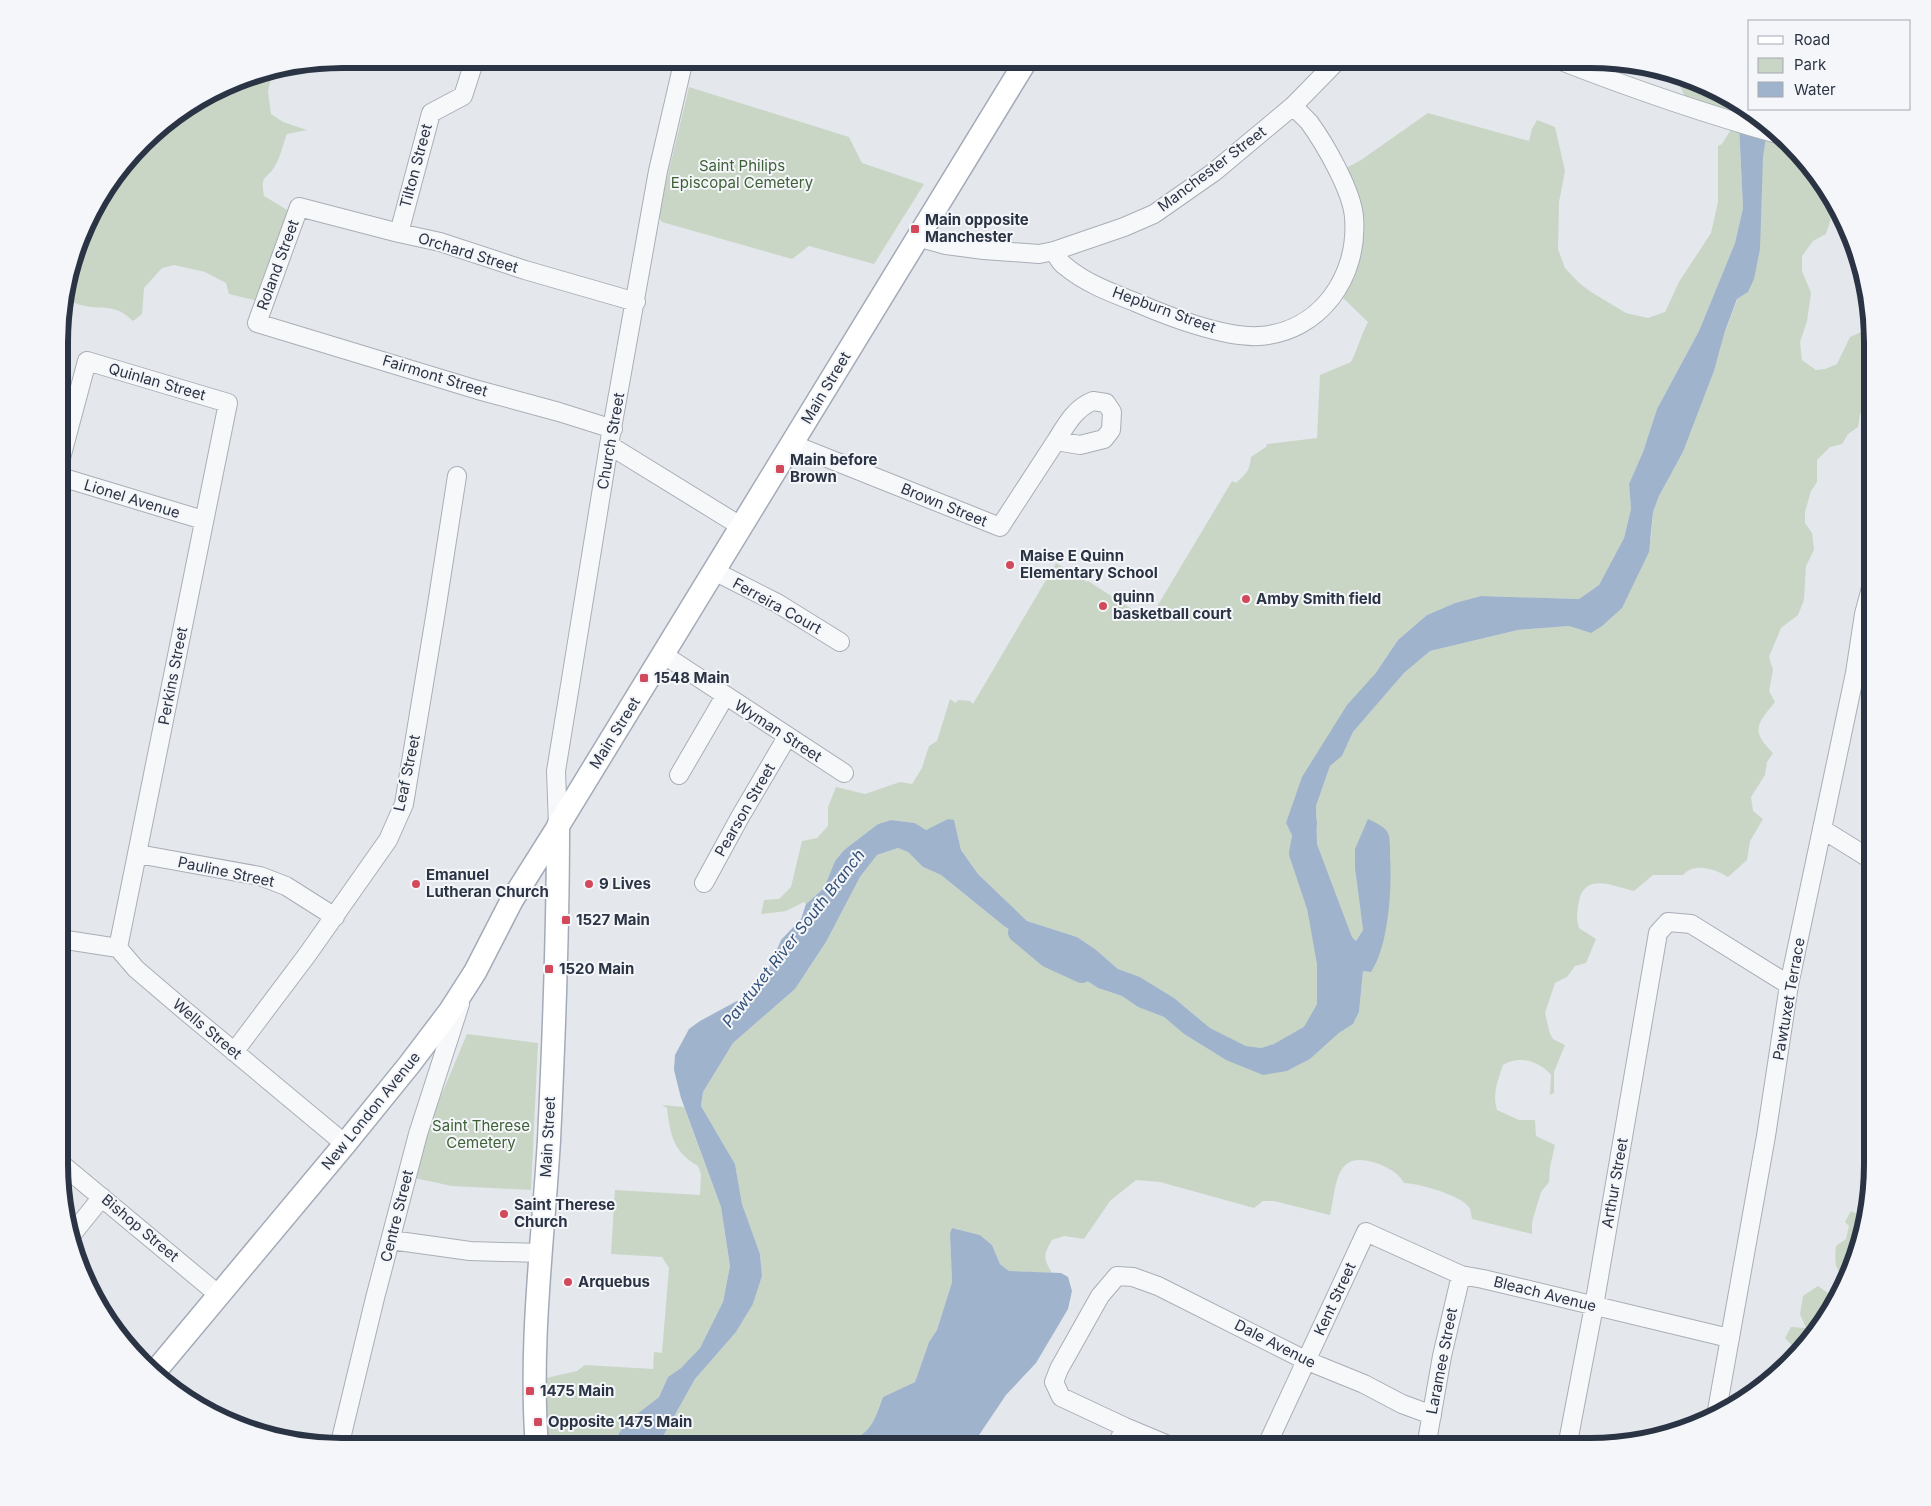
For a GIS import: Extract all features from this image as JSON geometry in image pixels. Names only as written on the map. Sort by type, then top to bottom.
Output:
[{"type":"main road","name":"Main Street","points":[[536,1438],[534,1413],[535,1368],[540,1253],[552,1068],[558,826],[1021,68]]},
{"type":"main road","name":"New London Avenue","points":[[158,1368],[409,1065],[465,988],[512,900],[558,826]]},
{"type":"street","name":"Tilton Street","points":[[399,233],[431,113],[463,96],[472,68]]},
{"type":"street","name":"Church Street","points":[[558,826],[556,770],[611,437],[658,171],[682,68]]},
{"type":"street","name":"Manchester Street","points":[[917,237],[946,245],[992,251],[1039,254],[1054,251],[1124,227],[1154,214],[1214,172],[1293,106],[1330,68]]},
{"type":"street","points":[[1579,68],[1629,87],[1763,130]]},
{"type":"street","name":"Hepburn Street","points":[[1054,251],[1064,266],[1111,292],[1181,320],[1217,330],[1258,336],[1302,324],[1318,313],[1339,286],[1351,254],[1354,216],[1340,174],[1308,122],[1293,106]]},
{"type":"street","name":"Orchard Street","points":[[299,207],[440,242],[525,270],[636,302]]},
{"type":"street","name":"Roland Street","points":[[257,323],[299,207]]},
{"type":"street","name":"Fairmont Street","points":[[257,323],[478,390],[559,412],[611,437],[742,527]]},
{"type":"street","name":"Quinlan Street","points":[[68,432],[87,361],[228,403]]},
{"type":"street","name":"Perkins Street","points":[[118,948],[228,403]]},
{"type":"street","name":"Brown Street","points":[[792,444],[1000,527],[1056,440]]},
{"type":"street","name":"Leaf Street","points":[[234,1052],[334,917],[388,840],[404,804],[457,476]]},
{"type":"street","name":"Lionel Avenue","points":[[68,479],[203,520]]},
{"type":"street","name":"Ferreira Court","points":[[714,571],[777,603],[840,642]]},
{"type":"street","name":"Pawtuxet Terrace","points":[[1718,1406],[1766,1136],[1789,985],[1822,829],[1863,672],[1864,614]]},
{"type":"street","name":"Wyman Street","points":[[664,655],[844,773]]},
{"type":"street","points":[[679,775],[725,696]]},
{"type":"street","name":"Pearson Street","points":[[704,882],[740,816],[787,737]]},
{"type":"street","points":[[1822,829],[1864,855]]},
{"type":"street","name":"Pauline Street","points":[[138,854],[260,876],[286,886],[334,917]]},
{"type":"street","name":"Arthur Street","points":[[1568,1438],[1594,1306],[1658,933],[1668,922],[1691,924],[1789,985]]},
{"type":"street","points":[[68,940],[118,948]]},
{"type":"street","name":"Wells Street","points":[[118,948],[136,969],[345,1144]]},
{"type":"street","name":"Centre Street","points":[[341,1438],[418,1134],[465,988]]},
{"type":"street","name":"Bishop Street","points":[[68,1169],[219,1295]]},
{"type":"street","points":[[76,1230],[102,1197]]},
{"type":"street","name":"Bleach Avenue","points":[[1366,1232],[1460,1275],[1729,1338]]},
{"type":"street","name":"Kent Street","points":[[1270,1438],[1366,1232]]},
{"type":"street","points":[[390,1240],[470,1251],[540,1253]]},
{"type":"street","name":"Laramee Street","points":[[1428,1438],[1460,1275]]},
{"type":"street","name":"Dale Avenue","points":[[1125,1427],[1061,1397],[1054,1382],[1059,1369],[1100,1296],[1117,1276],[1133,1277],[1158,1286],[1305,1360],[1364,1384],[1402,1404],[1432,1415]]},
{"type":"street","points":[[1120,1438],[1125,1427],[1151,1438]]},
{"type":"green space","points":[[271,77],[268,91],[271,114],[283,122],[307,130],[287,134],[276,164],[264,180],[264,196],[289,211],[258,301],[229,294],[226,283],[205,272],[174,265],[162,268],[144,288],[142,314],[133,321],[120,311],[114,309],[89,307],[71,301],[82,254],[96,220],[124,175],[148,148],[189,114],[237,88]]},
{"type":"green space","points":[[1675,82],[1694,88],[1733,108],[1739,125],[1743,208],[1735,243],[1699,331],[1657,409],[1643,452],[1629,484],[1631,509],[1624,538],[1599,585],[1579,599],[1481,596],[1455,603],[1427,615],[1398,640],[1375,674],[1286,823],[1302,856],[1330,944],[1330,970],[1339,982],[1338,996],[1321,1017],[1275,1044],[1261,1048],[1246,1046],[1210,1028],[1174,998],[1140,977],[1118,969],[1095,949],[1077,937],[1027,921],[978,874],[961,850],[954,821],[926,830],[915,823],[891,820],[878,824],[844,850],[835,861],[824,888],[806,904],[804,902],[786,911],[761,914],[764,900],[779,899],[791,887],[802,841],[817,838],[828,826],[828,807],[836,787],[865,794],[900,782],[912,784],[922,768],[929,746],[937,741],[950,699],[956,703],[958,700],[970,701],[973,704],[1056,563],[1149,620],[1232,481],[1236,483],[1246,472],[1251,457],[1266,447],[1267,444],[1317,438],[1320,375],[1351,362],[1368,322],[1339,294],[1353,223],[1337,173],[1361,160],[1428,113],[1529,141],[1537,120],[1555,127],[1565,171],[1559,202],[1558,249],[1565,268],[1591,292],[1626,313],[1648,318],[1665,312],[1679,282],[1711,233],[1718,202],[1718,146],[1722,144],[1735,123],[1690,108],[1681,88]]},
{"type":"green space","name":"Saint Philips Episcopal Cemetery","points":[[689,87],[849,137],[862,163],[924,184],[874,264],[809,246],[792,259],[662,222],[658,216]]},
{"type":"green space","points":[[1765,136],[1772,138],[1783,148],[1807,175],[1832,215],[1826,234],[1813,241],[1802,256],[1802,271],[1811,293],[1807,321],[1800,342],[1802,360],[1816,370],[1825,369],[1837,364],[1850,337],[1863,331],[1864,408],[1860,414],[1858,427],[1848,434],[1842,444],[1830,447],[1817,460],[1817,482],[1811,491],[1805,512],[1805,523],[1812,533],[1814,550],[1806,566],[1804,600],[1798,615],[1781,628],[1769,657],[1773,670],[1769,691],[1775,702],[1760,722],[1759,733],[1761,739],[1773,753],[1767,762],[1765,775],[1751,797],[1753,811],[1763,819],[1750,841],[1747,860],[1728,877],[1711,869],[1699,868],[1688,871],[1683,875],[1653,875],[1634,891],[1601,883],[1587,886],[1582,892],[1579,901],[1577,921],[1579,928],[1596,939],[1586,963],[1575,966],[1567,977],[1555,983],[1545,1013],[1553,1039],[1565,1045],[1554,1072],[1554,1093],[1550,1095],[1551,1075],[1541,1066],[1522,1060],[1516,1060],[1503,1065],[1495,1093],[1497,1110],[1519,1120],[1535,1120],[1536,1136],[1555,1145],[1549,1182],[1541,1192],[1532,1222],[1532,1234],[1472,1219],[1469,1207],[1457,1198],[1428,1187],[1404,1183],[1399,1176],[1388,1168],[1362,1160],[1352,1161],[1345,1165],[1340,1172],[1330,1215],[1274,1201],[1263,1201],[1254,1208],[1160,1182],[1136,1180],[1110,1201],[1084,1239],[1064,1236],[1052,1240],[1045,1256],[1052,1273],[1009,1271],[1000,1264],[992,1245],[980,1235],[952,1228],[950,1233],[952,1282],[937,1330],[929,1342],[915,1382],[883,1397],[870,1426],[857,1438],[662,1438],[695,1379],[736,1332],[753,1304],[762,1276],[760,1254],[742,1204],[735,1164],[701,1106],[703,1092],[733,1043],[795,989],[826,942],[860,877],[877,855],[898,848],[908,852],[923,867],[941,875],[1004,926],[1098,988],[1122,996],[1138,1007],[1164,1017],[1184,1034],[1226,1060],[1287,1071],[1310,1059],[1339,1033],[1353,1024],[1359,1012],[1363,971],[1371,972],[1355,868],[1363,930],[1356,941],[1352,937],[1317,844],[1316,806],[1330,766],[1342,756],[1353,732],[1404,673],[1430,651],[1518,630],[1569,626],[1591,633],[1651,538],[1653,512],[1659,496],[1683,452],[1714,371],[1725,331],[1738,298],[1748,292]]},
{"type":"green space","name":"Saint Therese Cemetery","points":[[467,1034],[538,1043],[531,1190],[452,1186],[414,1178],[436,1108]]},
{"type":"green space","points":[[662,1105],[684,1107],[721,1207],[730,1266],[723,1302],[700,1348],[681,1368],[668,1377],[659,1397],[627,1423],[618,1438],[546,1438],[546,1378],[577,1371],[585,1365],[653,1369],[654,1352],[662,1353],[669,1268],[662,1257],[611,1254],[615,1190],[700,1195],[701,1174],[698,1166],[683,1155],[674,1142],[667,1108]]},
{"type":"green space","points":[[1851,1211],[1859,1215],[1849,1252],[1841,1274],[1835,1260],[1836,1246],[1846,1239],[1849,1226],[1845,1222]]},
{"type":"green space","points":[[1818,1286],[1828,1293],[1828,1298],[1807,1331],[1793,1347],[1785,1338],[1791,1327],[1806,1328],[1800,1314],[1803,1296]]},
{"type":"water","points":[[1733,108],[1767,133],[1763,157],[1760,249],[1754,279],[1748,292],[1737,299],[1725,331],[1714,371],[1683,452],[1659,496],[1653,512],[1649,552],[1622,608],[1591,633],[1569,626],[1518,630],[1430,651],[1404,673],[1353,732],[1342,756],[1330,766],[1316,806],[1317,844],[1352,937],[1356,941],[1363,930],[1355,868],[1355,849],[1368,819],[1386,830],[1390,841],[1390,899],[1382,947],[1371,972],[1363,971],[1359,1012],[1353,1024],[1339,1033],[1310,1059],[1287,1071],[1263,1075],[1226,1060],[1184,1034],[1164,1017],[1138,1007],[1122,996],[1098,988],[1004,926],[941,875],[923,867],[908,852],[898,848],[877,855],[860,877],[826,942],[795,989],[733,1043],[703,1092],[701,1106],[735,1164],[742,1204],[760,1254],[762,1276],[753,1304],[736,1332],[695,1379],[662,1438],[618,1438],[627,1422],[659,1397],[668,1377],[681,1368],[700,1348],[723,1302],[730,1266],[721,1207],[681,1098],[674,1070],[675,1055],[689,1029],[748,995],[764,980],[781,940],[801,919],[806,904],[824,888],[835,861],[844,850],[878,824],[891,820],[915,823],[926,830],[948,819],[954,820],[961,850],[978,874],[1027,921],[1077,937],[1095,949],[1118,969],[1140,977],[1174,998],[1210,1028],[1246,1046],[1261,1048],[1274,1044],[1321,1017],[1338,996],[1339,982],[1330,970],[1330,944],[1302,856],[1286,823],[1302,777],[1347,705],[1375,674],[1398,640],[1427,615],[1455,603],[1481,596],[1579,599],[1599,585],[1624,538],[1631,509],[1629,484],[1643,452],[1657,409],[1699,331],[1735,243],[1743,208],[1739,125]]},
{"type":"water","points":[[952,1228],[980,1235],[992,1245],[1000,1264],[1009,1271],[1061,1273],[1068,1277],[1072,1291],[1068,1309],[1036,1363],[1006,1395],[977,1438],[857,1438],[870,1426],[883,1397],[915,1382],[929,1342],[937,1330],[952,1282],[950,1233]]},
{"type":"waterway","name":"Pawtuxet River South Branch","points":[[1306,823],[1300,853],[1318,907],[1328,963],[1328,1007],[1311,1037]]},
{"type":"waterway","name":"Pawtuxet River South Branch","points":[[1019,932],[1049,957],[1082,972]]},
{"type":"place","name":"Main opposite Manchester","points":[[915,229]]},
{"type":"place","name":"Main before Brown","points":[[780,469]]},
{"type":"place","name":"Maise E Quinn Elementary School","points":[[1010,565]]},
{"type":"place","name":"Amby Smith field","points":[[1246,599]]},
{"type":"place","name":"quinn basketball court","points":[[1103,606]]},
{"type":"place","name":"1548 Main","points":[[644,678]]},
{"type":"place","name":"Emanuel Lutheran Church","points":[[416,884]]},
{"type":"place","name":"9 Lives","points":[[589,884]]},
{"type":"place","name":"1527 Main","points":[[566,920]]},
{"type":"place","name":"1520 Main","points":[[549,969]]},
{"type":"place","name":"Saint Therese Church","points":[[504,1214]]},
{"type":"place","name":"Arquebus","points":[[568,1282]]},
{"type":"place","name":"1475 Main","points":[[530,1391]]},
{"type":"place","name":"Opposite 1475 Main","points":[[538,1422]]}]
